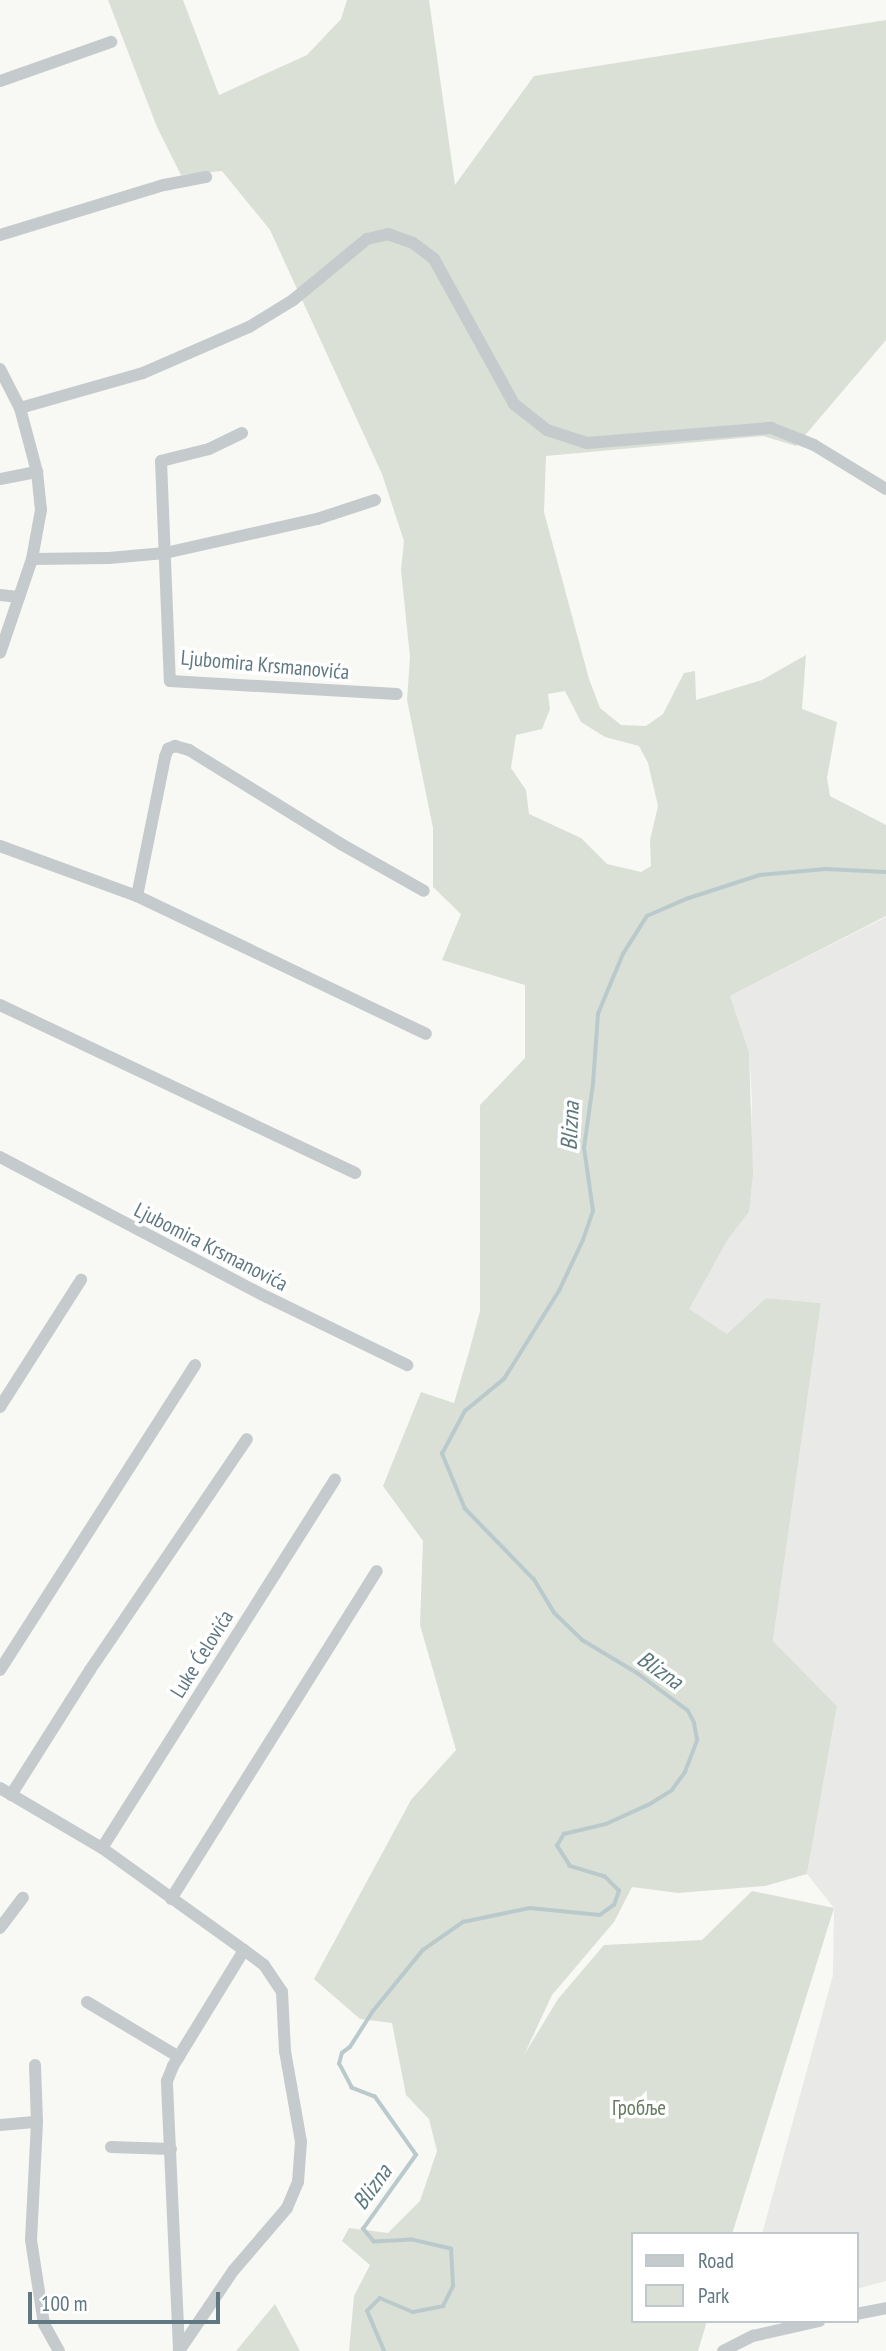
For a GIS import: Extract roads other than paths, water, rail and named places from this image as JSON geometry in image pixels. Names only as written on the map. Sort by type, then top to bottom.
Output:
[{"type":"street","points":[[0,81],[111,42]]},
{"type":"street","points":[[0,235],[164,185],[206,177]]},
{"type":"street","points":[[20,408],[124,380],[249,327],[293,300],[367,239],[388,234],[413,243],[434,260],[514,404],[547,430],[587,443],[771,428],[814,445],[886,489]]},
{"type":"street","points":[[0,369],[20,408],[37,472],[41,510],[32,559],[0,653]]},
{"type":"street","name":"Ljubomira Krsmanovića","points":[[242,433],[209,449],[161,461],[170,681],[397,694]]},
{"type":"street","points":[[0,479],[37,472]]},
{"type":"street","points":[[32,559],[109,558],[165,552],[317,519],[375,500]]},
{"type":"street","points":[[0,595],[19,597]]},
{"type":"street","points":[[137,896],[165,757],[168,750],[176,746],[189,750],[341,844],[424,891]]},
{"type":"street","points":[[0,845],[137,896],[426,1034]]},
{"type":"street","points":[[0,1005],[355,1173]]},
{"type":"street","name":"Ljubomira Krsmanovića","points":[[0,1157],[278,1303],[407,1365]]},
{"type":"street","points":[[0,1407],[81,1280]]},
{"type":"street","points":[[0,1670],[195,1365]]},
{"type":"street","points":[[179,2351],[233,2271],[287,2208],[301,2168],[301,2142],[285,2051],[282,1992],[264,1965],[244,1950],[102,1848],[5,1792],[247,1439]]},
{"type":"street","name":"Luke Ćelovića","points":[[102,1848],[335,1480]]},
{"type":"street","points":[[171,1899],[377,1571]]},
{"type":"street","points":[[0,1928],[23,1898]]},
{"type":"street","points":[[179,2351],[167,2081],[179,2056],[244,1950]]},
{"type":"street","points":[[87,2002],[179,2056]]},
{"type":"street","points":[[35,2065],[37,2122],[31,2240],[44,2324],[59,2351]]},
{"type":"street","points":[[0,2125],[37,2122]]},
{"type":"street","points":[[111,2147],[171,2149]]},
{"type":"street","points":[[858,2314],[886,2308]]},
{"type":"street","points":[[723,2351],[753,2336],[810,2323]]},
{"type":"waterway","name":"Blizna","points":[[384,2351],[367,2311],[380,2298],[413,2312],[443,2306],[453,2286],[451,2249],[412,2240],[374,2242],[363,2229],[416,2155],[375,2097],[352,2088],[339,2064],[342,2053],[350,2047],[373,2011],[423,1950],[463,1922],[530,1908],[600,1915],[614,1905],[619,1891],[605,1877],[570,1866],[557,1846],[564,1834],[606,1824],[650,1804],[672,1790],[685,1772],[697,1740],[694,1723],[688,1711],[638,1674],[583,1641],[554,1613],[534,1580],[465,1509],[442,1454],[465,1411],[504,1379],[559,1291],[583,1240],[593,1211],[584,1148],[593,1084],[598,1014],[623,954],[647,916],[686,899],[760,875],[826,869],[886,872]]},
{"type":"park label","name":"Гробље","points":[[639,2108]]}]
